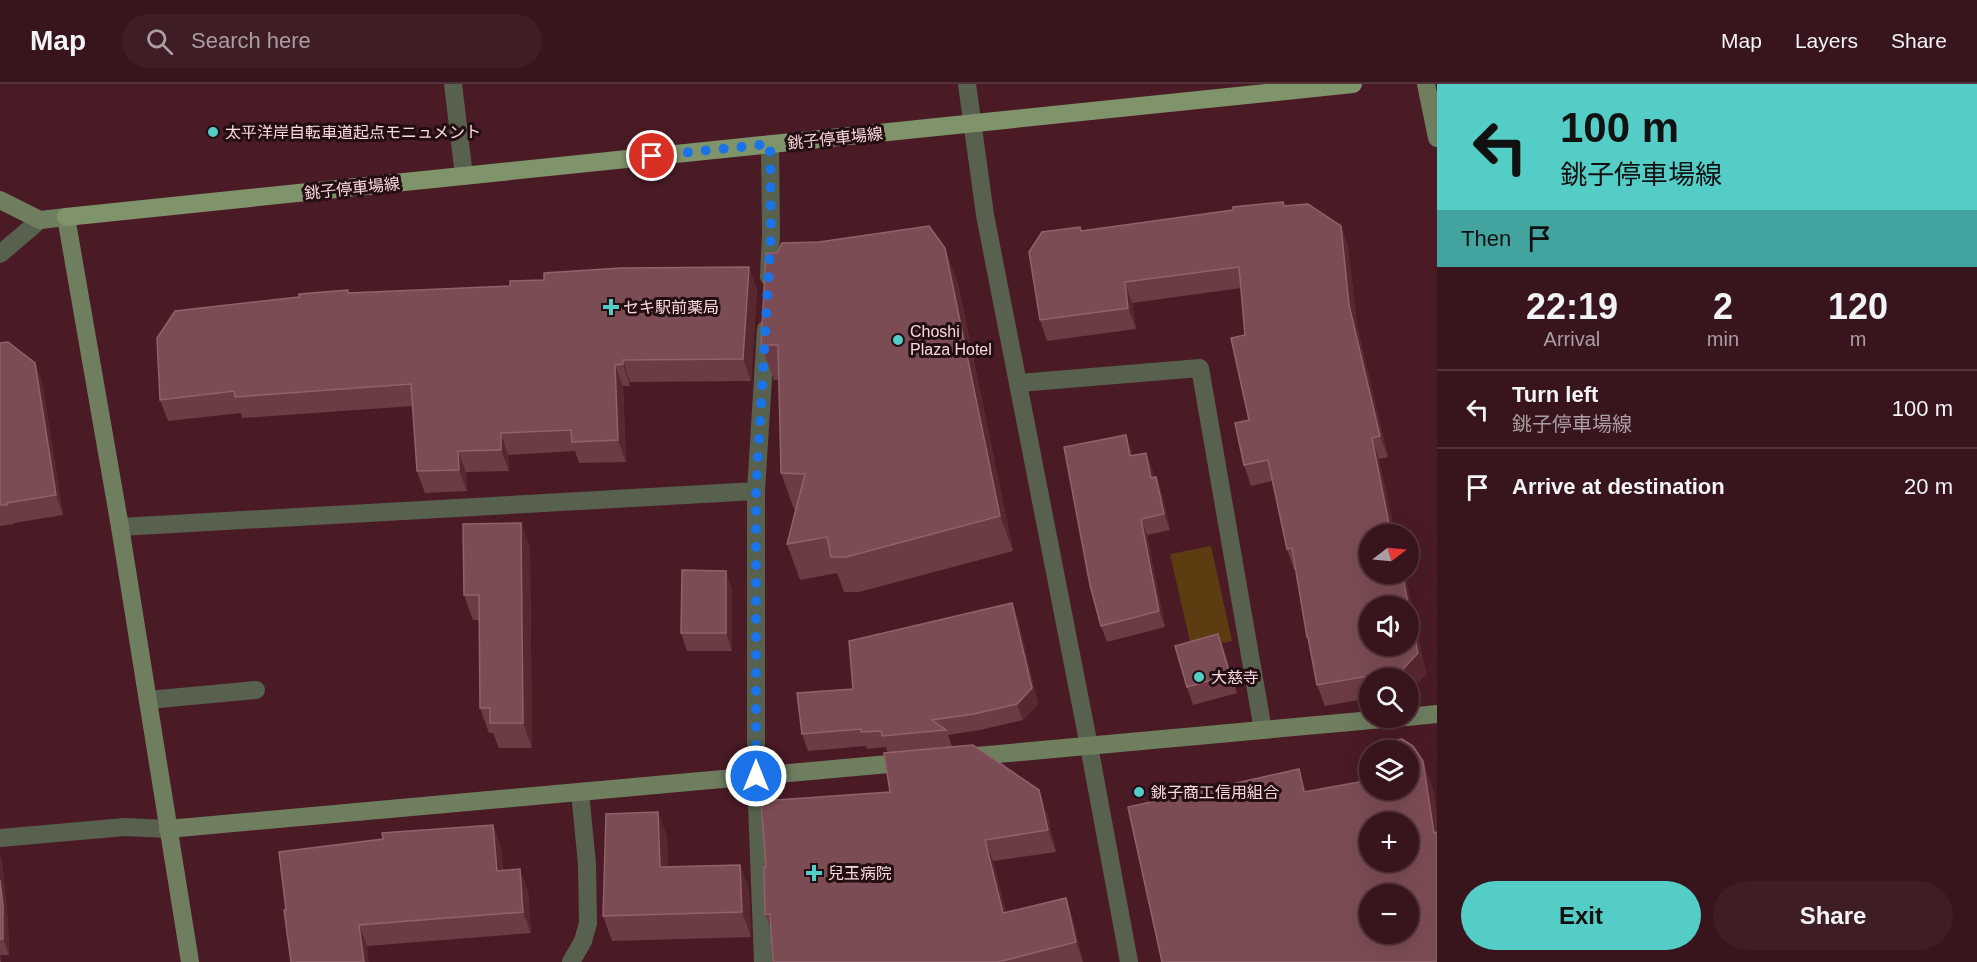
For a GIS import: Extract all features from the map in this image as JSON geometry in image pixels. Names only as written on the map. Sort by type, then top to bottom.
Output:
[{"type":"main road","name":"銚子停車場線","points":[[66,217],[1353,84]]},
{"type":"street","points":[[453,84],[464,176]]},
{"type":"street","points":[[966,84],[985,215],[1129,962]]},
{"type":"street","points":[[1426,84],[1437,138]]},
{"type":"street","points":[[768,293],[771,234],[770,144]]},
{"type":"street","points":[[0,200],[40,220],[66,217],[120,527],[190,962]]},
{"type":"street","points":[[0,254],[40,220]]},
{"type":"street","points":[[763,962],[756,776],[756,491],[766,316]]},
{"type":"street","points":[[1018,383],[1200,368],[1263,730]]},
{"type":"street","points":[[120,527],[756,491]]},
{"type":"street","points":[[148,700],[256,690]]},
{"type":"street","points":[[1419,716],[1437,714]]},
{"type":"street","points":[[946,759],[1359,721]]},
{"type":"street","points":[[0,838],[125,827],[168,829],[923,761]]},
{"type":"street","points":[[571,962],[583,941],[588,923],[587,864],[580,792]]},
{"type":"shaded area","points":[[1211,546],[1232,641],[1192,650],[1170,554]]},
{"type":"building","points":[[1283,202],[1284,206],[1308,204],[1341,226],[1349,305],[1380,436],[1372,438],[1389,524],[1359,524],[1359,584],[1404,584],[1407,596],[1359,596],[1359,656],[1415,656],[1404,668],[1359,668],[1359,678],[1317,685],[1292,548],[1287,549],[1268,460],[1244,465],[1235,423],[1249,420],[1231,338],[1245,335],[1239,267],[1125,282],[1128,308],[1040,320],[1029,252],[1042,232],[1080,227],[1081,231],[1233,210],[1233,207]]},
{"type":"building","points":[[929,226],[945,248],[1000,516],[846,557],[831,557],[827,537],[787,544],[805,474],[781,473],[778,345],[761,345],[766,253],[777,253],[782,243],[819,242]]},
{"type":"building","points":[[749,267],[743,359],[623,360],[623,364],[615,365],[618,440],[572,442],[571,430],[501,433],[501,450],[458,451],[459,470],[417,471],[411,384],[235,397],[234,391],[160,400],[157,338],[175,311],[299,297],[299,294],[348,290],[348,293],[510,286],[510,281],[544,280],[544,273],[621,268]]},
{"type":"building","points":[[8,342],[35,363],[56,495],[0,505],[0,343]]},
{"type":"building","points":[[1126,435],[1130,456],[1146,453],[1151,478],[1156,477],[1164,514],[1141,519],[1159,611],[1101,626],[1090,585],[1064,447]]},
{"type":"building","points":[[521,523],[523,723],[490,723],[490,708],[480,708],[479,595],[464,595],[463,524]]},
{"type":"building","points":[[682,570],[726,571],[726,633],[681,633]]},
{"type":"building","points":[[1012,603],[1032,688],[1017,704],[974,714],[932,720],[946,730],[882,736],[881,731],[861,732],[861,729],[802,734],[797,693],[853,689],[849,641]]},
{"type":"building","points":[[1218,634],[1230,675],[1187,687],[1175,646]]},
{"type":"building","points":[[973,745],[1039,790],[1048,830],[985,840],[1003,913],[1066,898],[1076,942],[998,962],[773,962],[770,914],[765,914],[764,867],[766,867],[761,801],[890,792],[884,753]]},
{"type":"building","points":[[1419,755],[1423,761],[1434,833],[1437,832],[1437,962],[1162,962],[1128,807],[1299,769],[1304,792],[1359,782],[1359,800],[1419,800]]},
{"type":"building","points":[[658,812],[660,867],[740,865],[742,912],[603,916],[606,814]]},
{"type":"building","points":[[493,825],[497,871],[520,869],[523,912],[359,925],[364,962],[291,962],[279,852],[383,839],[382,833]]},
{"type":"building","points":[[0,880],[3,906],[3,939],[0,939]]},
{"type":"place","name":"太平洋岸自転車道起点モニュメント","points":[[213,132]]},
{"type":"place","name":"セキ駅前薬局","points":[[611,307]]},
{"type":"place","name":"Choshi Plaza Hotel","points":[[898,340]]},
{"type":"place","name":"大慈寺","points":[[1199,677]]},
{"type":"place","name":"銚子商工信用組合","points":[[1139,792]]},
{"type":"place","name":"兒玉病院","points":[[814,873]]},
{"type":"route","points":[[652,156],[770,144],[771,234],[756,491],[756,776]]}]
